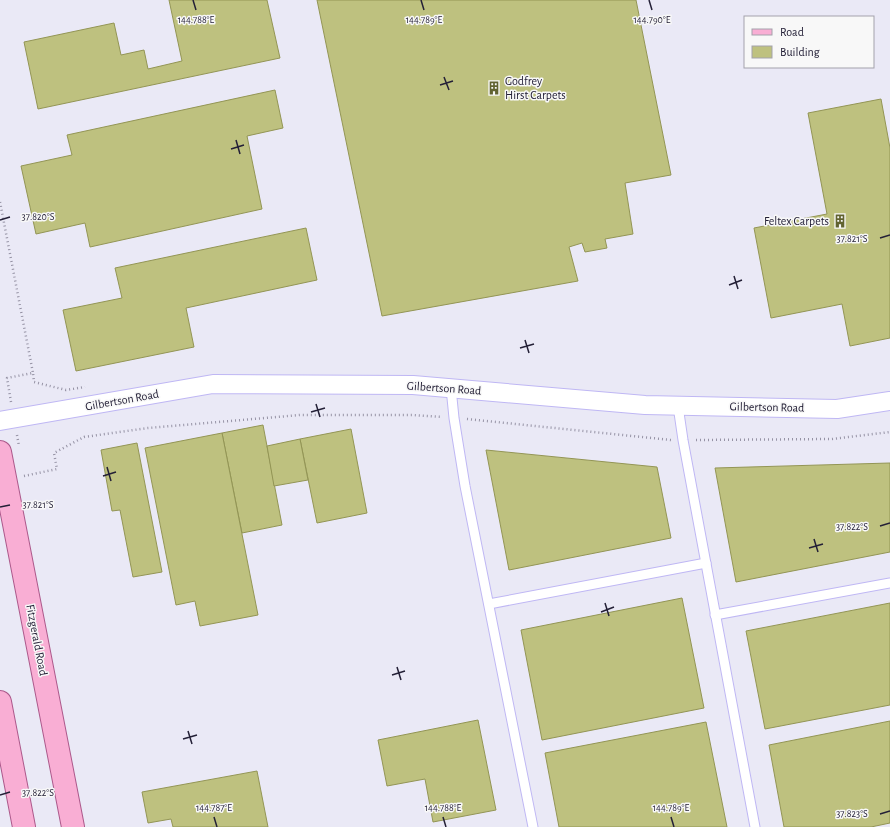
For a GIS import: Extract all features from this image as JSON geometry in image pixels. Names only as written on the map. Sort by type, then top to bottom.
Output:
[{"type":"main road","name":"Fitzgerald Road","points":[[0,452],[73,827]]},
{"type":"main road","points":[[0,702],[24,827]]},
{"type":"street","name":"Gilbertson Road","points":[[0,421],[213,384],[413,385],[645,405],[678,406],[837,409],[890,401]]},
{"type":"lane","points":[[451,388],[454,418],[532,827]]},
{"type":"lane","points":[[678,406],[715,615],[755,827]]},
{"type":"lane","points":[[489,604],[706,563]]},
{"type":"lane","points":[[715,615],[890,583]]},
{"type":"path","points":[[0,202],[33,373]]},
{"type":"path","points":[[5,480],[57,469],[54,453],[84,437],[148,428],[300,415],[413,415],[683,440],[749,441],[832,439],[890,432]]},
{"type":"building","points":[[169,0],[267,0],[280,58],[38,109],[24,42],[114,23],[121,55],[144,50],[148,69],[182,61]]},
{"type":"building","name":"Godfrey Hirst Carpets","points":[[317,0],[636,0],[671,175],[625,183],[633,234],[605,239],[607,248],[585,252],[582,243],[569,247],[578,281],[382,316]]},
{"type":"building","points":[[275,90],[283,128],[247,136],[262,209],[90,247],[85,223],[36,234],[21,166],[72,155],[67,135]]},
{"type":"building","name":"Feltex Carpets","points":[[881,99],[890,148],[890,338],[850,346],[842,304],[771,318],[754,228],[827,214],[808,113]]},
{"type":"building","points":[[306,228],[317,280],[186,308],[194,347],[76,371],[63,310],[122,298],[115,268]]},
{"type":"building","points":[[263,425],[282,525],[242,533],[222,433]]},
{"type":"building","points":[[351,429],[367,513],[317,523],[300,439]]},
{"type":"building","points":[[222,433],[258,615],[200,626],[195,601],[176,605],[145,448]]},
{"type":"building","points":[[300,439],[308,480],[274,486],[267,446]]},
{"type":"building","points":[[137,443],[162,572],[133,577],[120,510],[112,511],[101,450]]},
{"type":"building","points":[[486,450],[657,467],[671,538],[509,570]]},
{"type":"building","points":[[890,463],[890,552],[736,582],[715,468]]},
{"type":"building","points":[[682,598],[704,708],[542,740],[521,630]]},
{"type":"building","points":[[890,603],[890,705],[765,729],[746,631]]},
{"type":"building","points":[[478,720],[496,810],[433,822],[425,779],[387,786],[378,740]]},
{"type":"building","points":[[890,721],[890,823],[871,827],[784,827],[769,745]]},
{"type":"building","points":[[706,722],[727,827],[559,827],[545,753]]},
{"type":"building","points":[[257,771],[268,827],[173,827],[171,819],[148,823],[142,792]]},
{"type":"place","name":"Godfrey Hirst Carpets","points":[[494,88]]},
{"type":"place","name":"Feltex Carpets","points":[[840,221]]}]
